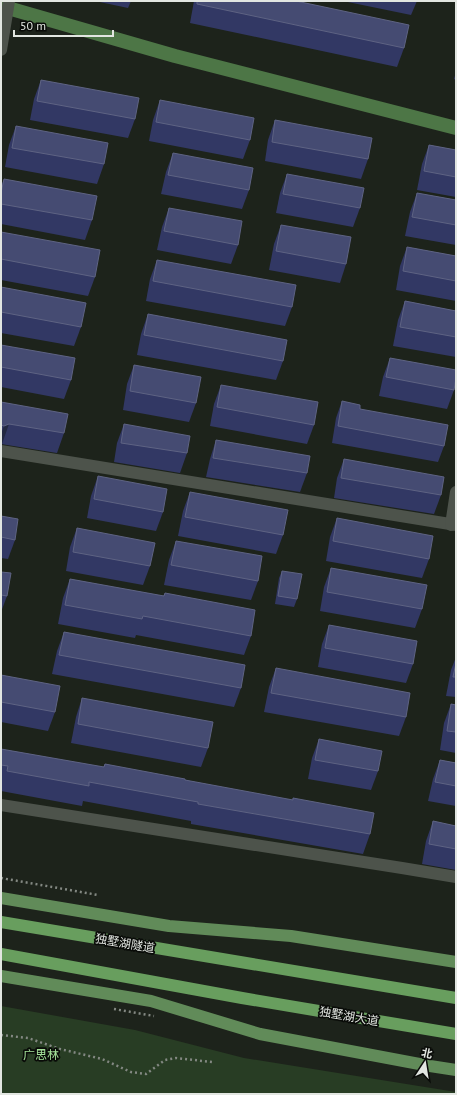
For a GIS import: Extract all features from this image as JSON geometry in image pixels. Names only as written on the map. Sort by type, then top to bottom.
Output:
[{"type":"highway","name":"独墅湖隧道","points":[[1,922],[456,998]]},
{"type":"highway","name":"独墅湖大道","points":[[1,954],[242,998],[456,1034]]},
{"type":"main road","points":[[1,898],[169,926],[291,936],[456,962]]},
{"type":"main road","points":[[1,976],[151,1001],[260,1034],[422,1065],[456,1070]]},
{"type":"street","points":[[1,50],[9,1]]},
{"type":"street","points":[[1,451],[454,525],[456,492]]},
{"type":"street","points":[[1,805],[456,877]]},
{"type":"path","points":[[1,878],[98,895]]},
{"type":"path","points":[[1,1035],[28,1038],[60,1049],[102,1059],[132,1072],[146,1074],[165,1060],[176,1058],[212,1062]]},
{"type":"green space","name":"广思林","points":[[1,1006],[135,1030],[244,1058],[456,1092],[456,1094],[1,1094]]},
{"type":"building","points":[[197,1],[296,1],[409,25],[404,48],[197,4]]},
{"type":"building","points":[[41,80],[139,98],[135,119],[37,101]]},
{"type":"building","points":[[160,100],[254,118],[250,140],[156,122]]},
{"type":"building","points":[[275,120],[372,138],[368,159],[272,142]]},
{"type":"building","points":[[16,126],[108,143],[104,164],[12,148]]},
{"type":"building","points":[[429,145],[456,150],[456,177],[424,171]]},
{"type":"building","points":[[173,153],[253,168],[249,190],[168,175]]},
{"type":"building","points":[[287,174],[364,188],[360,208],[283,194]]},
{"type":"building","points":[[4,179],[97,196],[92,220],[1,204],[1,193]]},
{"type":"building","points":[[417,193],[456,200],[456,225],[412,217]]},
{"type":"building","points":[[169,208],[242,221],[238,245],[164,231]]},
{"type":"building","points":[[281,225],[351,237],[346,264],[276,251]]},
{"type":"building","points":[[1,232],[100,250],[95,277],[1,259]]},
{"type":"building","points":[[407,247],[456,256],[456,281],[403,271]]},
{"type":"building","points":[[157,260],[296,285],[292,307],[153,281]]},
{"type":"building","points":[[1,287],[86,303],[81,327],[1,312]]},
{"type":"building","points":[[405,301],[456,311],[456,337],[400,327]]},
{"type":"building","points":[[148,314],[287,340],[283,361],[144,335]]},
{"type":"building","points":[[1,345],[75,358],[71,380],[1,367]]},
{"type":"building","points":[[390,358],[456,370],[454,390],[386,377]]},
{"type":"building","points":[[134,365],[201,377],[196,403],[130,391]]},
{"type":"building","points":[[221,385],[318,402],[314,425],[217,407]]},
{"type":"building","points":[[342,401],[360,405],[360,409],[448,425],[444,446],[338,426]]},
{"type":"building","points":[[1,402],[68,414],[64,433],[9,424],[4,426],[1,425]]},
{"type":"building","points":[[124,424],[190,436],[187,453],[121,443]]},
{"type":"building","points":[[216,440],[310,456],[307,473],[213,458]]},
{"type":"building","points":[[344,459],[444,477],[441,495],[341,478]]},
{"type":"building","points":[[98,476],[167,489],[163,512],[94,499]]},
{"type":"building","points":[[190,492],[288,510],[283,535],[185,517]]},
{"type":"building","points":[[1,516],[18,519],[15,540],[1,537]]},
{"type":"building","points":[[337,518],[433,536],[429,559],[333,541]]},
{"type":"building","points":[[77,528],[155,543],[150,566],[73,552]]},
{"type":"building","points":[[176,541],[262,556],[258,581],[171,565]]},
{"type":"building","points":[[331,568],[427,585],[422,609],[327,592]]},
{"type":"building","points":[[282,571],[302,574],[297,599],[278,596]]},
{"type":"building","points":[[1,572],[11,573],[7,596],[1,595]]},
{"type":"building","points":[[70,579],[164,596],[165,593],[255,610],[251,636],[143,616],[142,619],[65,605]]},
{"type":"building","points":[[329,625],[417,641],[413,664],[325,648]]},
{"type":"building","points":[[64,632],[245,665],[241,688],[59,655]]},
{"type":"building","points":[[456,663],[456,677],[453,677]]},
{"type":"building","points":[[276,668],[410,693],[406,717],[271,693]]},
{"type":"building","points":[[1,675],[60,686],[55,712],[1,702]]},
{"type":"building","points":[[82,698],[213,722],[208,748],[78,724]]},
{"type":"building","points":[[451,704],[456,705],[456,732],[447,731]]},
{"type":"building","points":[[319,739],[382,751],[378,771],[315,760]]},
{"type":"building","points":[[1,749],[104,767],[105,764],[293,800],[293,798],[374,813],[370,834],[198,804],[198,802],[89,782],[89,786],[7,771],[8,766],[1,765]]},
{"type":"building","points":[[440,760],[456,763],[456,786],[435,782]]},
{"type":"building","points":[[433,821],[456,826],[456,849],[429,844]]},
{"type":"waterway","points":[[1,6],[175,56],[456,128]]}]
